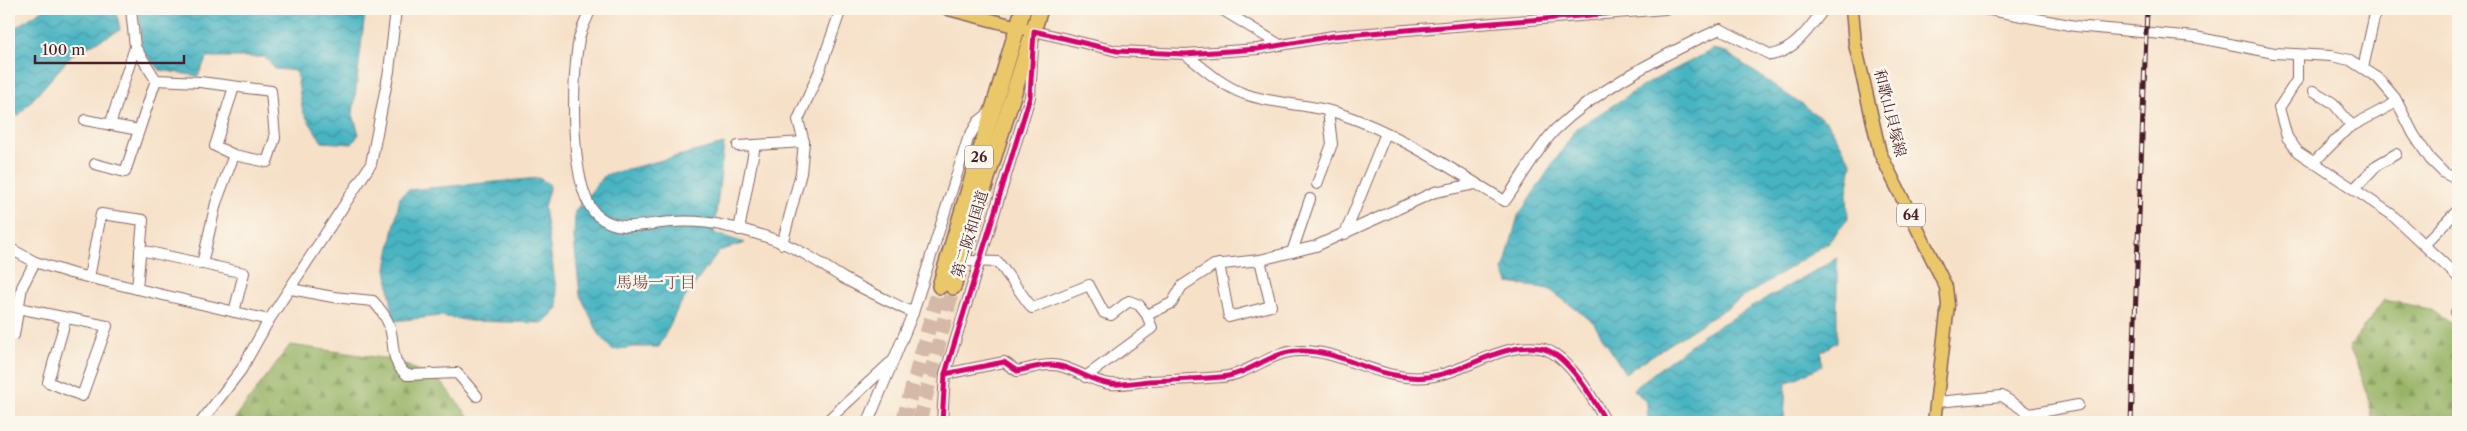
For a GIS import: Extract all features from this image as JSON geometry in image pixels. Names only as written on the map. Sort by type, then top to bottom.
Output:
[{"type":"highway","name":"第二阪和国道","points":[[1023,9],[993,110],[947,287],[1040,9]]},
{"type":"main road","points":[[948,9],[1034,31]]},
{"type":"main road","name":"和歌山貝塚線","points":[[1852,9],[1855,44],[1880,153],[1946,287],[1948,305],[1934,422]]},
{"type":"street","points":[[110,125],[135,47],[131,9]]},
{"type":"street","points":[[201,422],[241,370],[269,320],[371,164],[389,71],[396,9]]},
{"type":"street","points":[[594,9],[590,11],[579,36],[574,68],[573,130],[588,204],[598,216],[610,223],[626,227],[672,222],[723,225],[802,252],[846,279],[913,313]]},
{"type":"street","points":[[782,244],[801,173],[804,142],[798,120],[819,72],[841,9]]},
{"type":"street","points":[[1222,9],[1280,45]]},
{"type":"street","points":[[942,422],[946,374],[1030,97],[1034,31],[1117,50],[1185,54],[1258,49],[1334,36],[1615,10],[1665,9]]},
{"type":"street","points":[[1185,54],[1221,82],[1246,95],[1340,114],[1386,133],[1505,201],[1554,130],[1586,104],[1673,50],[1720,29],[1771,55],[1780,54],[1801,38],[1824,9]]},
{"type":"street","points":[[1985,9],[2026,13],[2075,26],[2195,37],[2274,54],[2331,56],[2350,60],[2378,78],[2397,102],[2414,135],[2430,159],[2444,173],[2458,180]]},
{"type":"street","points":[[2363,68],[2376,9]]},
{"type":"street","points":[[135,47],[156,80]]},
{"type":"street","points":[[2297,55],[2297,80],[2279,108],[2287,137],[2298,152],[2391,214],[2458,277]]},
{"type":"street","points":[[156,80],[200,82],[271,91],[275,138],[267,162],[234,155],[215,146],[234,87]]},
{"type":"street","points":[[95,164],[125,172],[156,80]]},
{"type":"street","points":[[2314,91],[2333,103],[2352,126]]},
{"type":"street","points":[[2314,162],[2352,126],[2397,102]]},
{"type":"street","points":[[868,422],[938,251],[968,139],[978,122],[993,110]]},
{"type":"street","points":[[1317,184],[1332,144],[1328,111]]},
{"type":"street","points":[[85,120],[139,130]]},
{"type":"street","points":[[1345,234],[1386,133]]},
{"type":"street","points":[[738,146],[804,142]]},
{"type":"street","points":[[739,230],[755,145]]},
{"type":"street","points":[[2354,189],[2376,165],[2396,154]]},
{"type":"street","points":[[202,264],[216,203],[234,155]]},
{"type":"street","points":[[1147,315],[1172,303],[1182,286],[1196,274],[1219,264],[1260,260],[1316,246],[1434,192],[1476,184]]},
{"type":"street","points":[[1292,252],[1310,199]]},
{"type":"street","points":[[2424,245],[2458,210]]},
{"type":"street","points":[[89,278],[101,214],[143,220],[137,289]]},
{"type":"street","points":[[9,248],[35,262],[89,278],[269,320]]},
{"type":"street","points":[[140,250],[244,274],[234,312]]},
{"type":"street","points":[[1219,264],[1229,317],[1271,306],[1260,260]]},
{"type":"street","points":[[969,261],[998,262],[1032,308],[1089,285],[1104,314],[1111,315],[1129,302],[1139,305],[1147,315],[1152,328],[1085,376]]},
{"type":"street","points":[[9,335],[14,335],[22,287],[35,262]]},
{"type":"street","points":[[291,289],[332,297],[373,301],[383,312],[390,327],[395,362],[400,369],[407,375],[457,373],[477,396]]},
{"type":"street","points":[[18,308],[107,326],[82,396],[48,382],[66,318]]},
{"type":"street","points":[[946,374],[1004,362],[1017,371],[1052,364],[1110,384],[1224,377],[1244,371],[1284,352],[1300,350],[1325,354],[1385,375],[1404,378],[1428,377],[1455,371],[1496,354],[1524,348],[1542,348],[1563,361],[1595,402],[1606,422]]},
{"type":"street","points":[[826,422],[894,358]]},
{"type":"street","points":[[1936,402],[2002,396],[2031,418],[2078,405]]},
{"type":"green space","points":[[2384,300],[2430,309],[2458,328],[2458,422],[2371,422],[2367,393],[2349,347]]},
{"type":"green space","points":[[290,345],[396,360],[442,383],[473,422],[232,422]]},
{"type":"water","points":[[44,9],[116,9],[120,30],[73,54],[18,116],[9,108],[9,28],[18,26]]},
{"type":"water","points":[[139,9],[351,9],[365,13],[353,114],[359,134],[352,144],[322,142],[303,112],[296,71],[275,69],[265,57],[207,57],[198,76],[160,70],[142,51]]},
{"type":"water","points":[[1714,49],[1726,52],[1828,123],[1852,164],[1847,192],[1848,219],[1828,243],[1625,373],[1593,322],[1549,289],[1508,283],[1503,271],[1518,216],[1577,128],[1648,83]]},
{"type":"water","points":[[724,144],[714,233],[745,243],[719,251],[679,306],[659,347],[634,347],[612,350],[599,334],[580,295],[574,239],[575,211],[605,175]]},
{"type":"water","points":[[539,178],[550,185],[544,207],[558,302],[558,308],[543,323],[471,321],[440,316],[394,321],[386,268],[400,197],[408,190]]},
{"type":"water","points":[[1837,258],[1837,342],[1821,352],[1822,366],[1786,383],[1784,422],[1648,422],[1647,403],[1633,389],[1703,335]]},
{"type":"tunnel","points":[[903,422],[940,286]]},
{"type":"tunnel","points":[[919,422],[953,287]]},
{"type":"railway","points":[[2131,422],[2147,9]]},
{"type":"cycle path","points":[[942,422],[945,374],[1030,97],[1034,31],[1117,51],[1185,54],[1258,49],[1333,36],[1665,9]]},
{"type":"cycle path","points":[[945,374],[1004,362],[1017,371],[1057,365],[1104,383],[1120,384],[1221,377],[1241,372],[1279,355],[1299,351],[1331,355],[1392,375],[1427,377],[1455,370],[1511,349],[1540,348],[1550,351],[1570,367],[1587,390],[1606,422]]},
{"type":"district","name":"馬場一丁目","points":[[656,282]]}]
